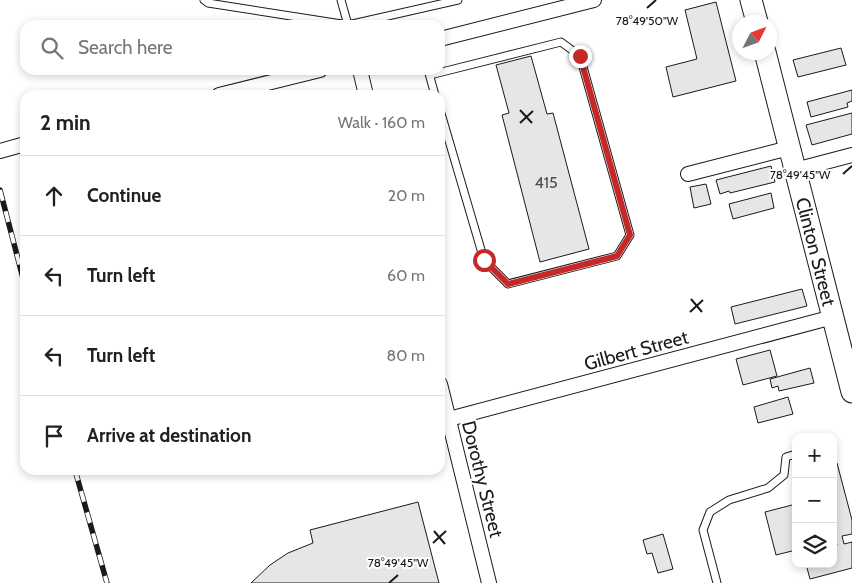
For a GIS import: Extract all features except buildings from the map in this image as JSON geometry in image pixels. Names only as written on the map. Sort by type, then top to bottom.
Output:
[{"type":"main road","points":[[751,0],[755,15]]},
{"type":"main road","name":"Clinton Street","points":[[767,60],[833,317],[849,370],[852,392]]},
{"type":"street","points":[[445,38],[594,0]]},
{"type":"street","points":[[239,90],[300,75]]},
{"type":"street","points":[[361,75],[365,90]]},
{"type":"street","points":[[0,151],[20,145]]},
{"type":"street","points":[[688,174],[789,148]]},
{"type":"street","points":[[795,170],[852,155]]},
{"type":"street","name":"Gilbert Street","points":[[449,419],[833,317]]},
{"type":"street","name":"Dorothy Street","points":[[445,403],[489,583]]},
{"type":"lane","points":[[204,0],[208,3],[316,20]]},
{"type":"lane","points":[[341,0],[347,20]]},
{"type":"lane","points":[[370,20],[458,0]]},
{"type":"lane","points":[[445,69],[562,42],[580,56],[630,235],[617,256],[508,284],[484,260],[445,127]]},
{"type":"lane","points":[[430,75],[434,90]]},
{"type":"lane","points":[[717,583],[703,530],[710,512],[729,500],[768,488],[784,475],[786,457],[792,455]]},
{"type":"railway","points":[[0,190],[20,267]]},
{"type":"railway","points":[[76,475],[107,583]]},
{"type":"route","points":[[484,260],[508,284],[617,256],[630,235],[580,56]]}]
